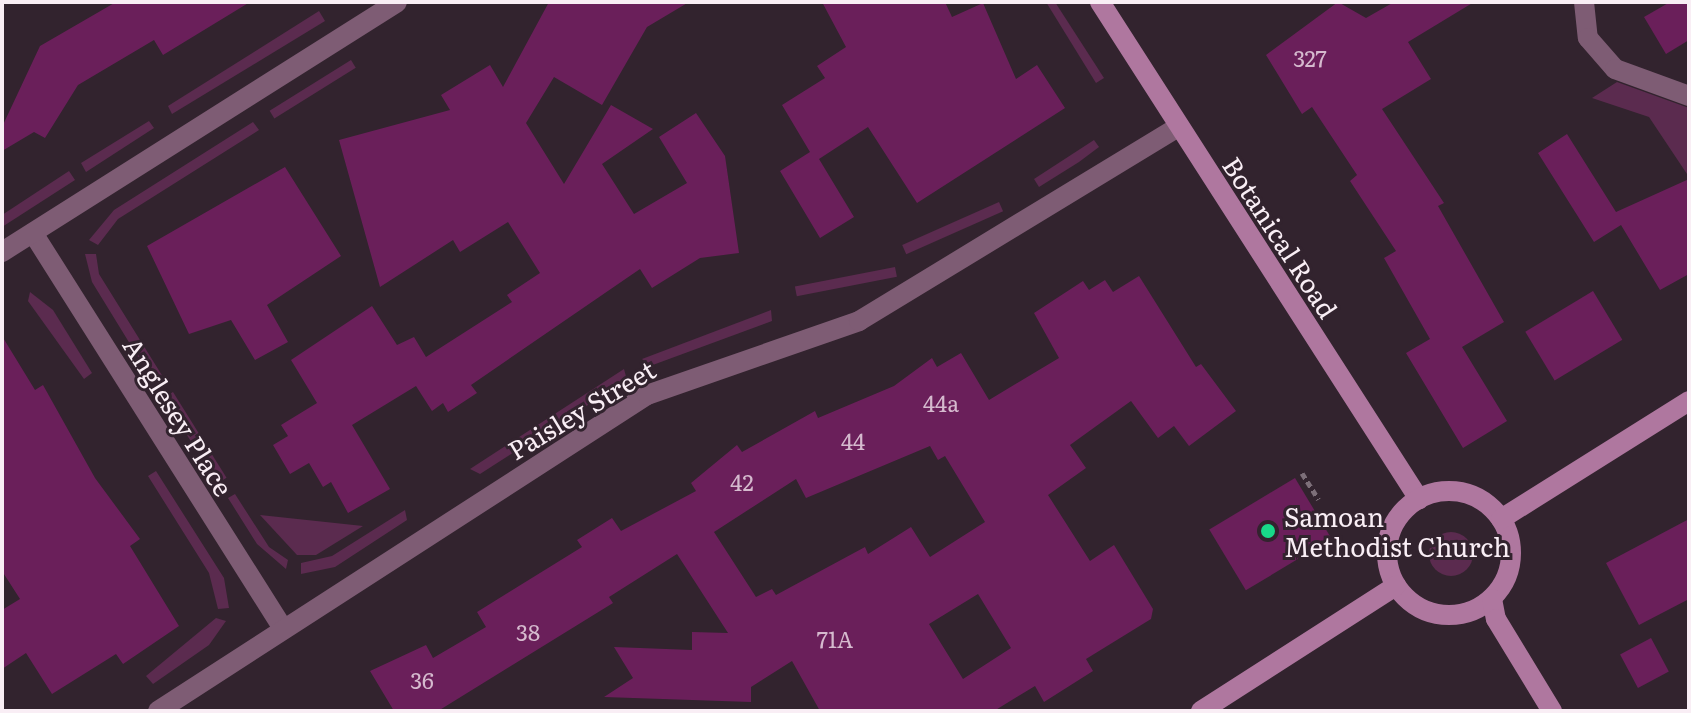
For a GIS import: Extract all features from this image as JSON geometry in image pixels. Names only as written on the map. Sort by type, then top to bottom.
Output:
[{"type":"main road","name":"Botanical Road","points":[[1100,2],[1419,499]]},
{"type":"main road","points":[[1501,519],[1689,401]]},
{"type":"main road","points":[[1455,491],[1489,505],[1501,519],[1511,560],[1492,599],[1468,612],[1441,615],[1423,610],[1396,586],[1389,538],[1419,499],[1455,491]]},
{"type":"main road","points":[[1201,711],[1396,586]]},
{"type":"main road","points":[[1492,599],[1496,619],[1552,711]]},
{"type":"street","points":[[2,252],[397,2]]},
{"type":"street","points":[[1584,2],[1588,38],[1615,69],[1689,96]]},
{"type":"street","name":"Paisley Street","points":[[158,711],[282,627],[647,395],[859,321],[1178,127]]},
{"type":"street","name":"Anglesey Place","points":[[33,233],[282,627]]},
{"type":"path","points":[[1302,473],[1318,499]]},
{"type":"shaded area","points":[[1046,2],[1055,2],[1104,78],[1096,83]]},
{"type":"shaded area","points":[[319,11],[325,21],[172,114],[168,106]]},
{"type":"shaded area","points":[[351,60],[356,68],[274,119],[270,111]]},
{"type":"shaded area","points":[[1617,82],[1689,108],[1689,177],[1649,117],[1592,98]]},
{"type":"shaded area","points":[[149,121],[154,128],[86,172],[81,163]]},
{"type":"shaded area","points":[[253,122],[259,130],[118,219],[98,245],[89,240],[114,210]]},
{"type":"shaded area","points":[[1094,140],[1099,147],[1039,187],[1034,179]]},
{"type":"shaded area","points":[[69,171],[75,180],[2,227],[2,215]]},
{"type":"shaded area","points":[[999,202],[1003,211],[906,254],[902,245]]},
{"type":"shaded area","points":[[85,254],[96,254],[99,274],[163,377],[154,383],[92,282]]},
{"type":"shaded area","points":[[895,267],[897,277],[797,296],[795,286]]},
{"type":"shaded area","points":[[30,292],[53,310],[92,373],[84,379],[28,301]]},
{"type":"shaded area","points":[[771,310],[772,321],[650,366],[642,359]]},
{"type":"shaded area","points":[[624,369],[627,380],[480,474],[470,469]]},
{"type":"shaded area","points":[[173,392],[227,478],[217,483],[164,398]]},
{"type":"shaded area","points":[[156,471],[224,578],[229,608],[218,609],[209,573],[148,476]]},
{"type":"shaded area","points":[[235,494],[269,547],[288,560],[286,569],[257,544],[228,498]]},
{"type":"shaded area","points":[[405,510],[407,520],[335,567],[301,574],[301,563],[332,556]]},
{"type":"shaded area","points":[[260,515],[363,526],[316,555],[297,555]]},
{"type":"shaded area","points":[[1451,532],[1467,538],[1473,554],[1467,570],[1451,576],[1435,570],[1429,554],[1435,538]]},
{"type":"shaded area","points":[[216,618],[226,621],[209,645],[153,684],[146,676]]},
{"type":"building","points":[[116,2],[250,2],[163,55],[154,40],[78,85],[45,138],[34,132],[2,151],[2,127],[40,46]]},
{"type":"building","points":[[549,2],[689,2],[647,27],[602,105],[554,77],[526,123],[564,184],[611,105],[653,129],[602,164],[634,214],[687,183],[659,137],[696,113],[725,156],[739,253],[700,258],[652,288],[640,269],[471,385],[477,393],[448,412],[443,403],[432,411],[416,386],[352,425],[390,489],[348,513],[331,482],[323,487],[309,463],[290,474],[273,445],[288,436],[281,425],[317,403],[291,360],[372,306],[397,345],[414,337],[426,357],[512,302],[507,295],[540,273],[508,222],[460,252],[453,240],[380,287],[339,140],[450,110],[441,95],[490,65],[503,87]]},
{"type":"building","points":[[822,2],[945,2],[952,17],[983,3],[1016,79],[1037,65],[1065,108],[917,203],[868,127],[819,159],[854,217],[820,238],[780,171],[810,152],[782,105],[825,78],[817,66],[846,47]]},
{"type":"building","points":[[1338,2],[1366,18],[1394,2],[1474,2],[1408,42],[1431,79],[1382,109],[1444,203],[1438,206],[1504,322],[1462,347],[1507,421],[1463,448],[1406,353],[1430,339],[1384,258],[1396,251],[1350,181],[1357,175],[1312,107],[1302,114],[1266,55]]},
{"type":"building","points":[[1670,2],[1689,2],[1689,40],[1666,54],[1644,17]]},
{"type":"building","points":[[1567,134],[1616,212],[1689,179],[1689,274],[1660,290],[1621,225],[1594,242],[1538,153]]},
{"type":"building","points":[[285,167],[341,256],[267,305],[288,342],[255,360],[231,320],[189,334],[147,246]]},
{"type":"building","points":[[1139,276],[1196,367],[1201,364],[1236,411],[1189,446],[1174,426],[1158,438],[1131,401],[1070,445],[1086,468],[1048,495],[1090,561],[1114,545],[1153,609],[1151,619],[1086,659],[1093,671],[1044,702],[1035,686],[994,711],[820,711],[792,661],[751,687],[751,702],[604,697],[633,678],[614,647],[692,650],[692,632],[728,633],[677,554],[609,597],[613,603],[438,711],[394,711],[370,671],[426,645],[433,658],[486,627],[477,612],[582,547],[577,540],[612,518],[621,531],[696,491],[691,483],[737,445],[742,452],[815,411],[818,418],[894,386],[932,358],[937,367],[961,353],[989,400],[1059,358],[1034,313],[1083,281],[1089,290],[1105,280],[1113,292]],"holes":[[[930,446],[938,460],[945,456],[985,522],[930,557],[911,527],[868,554],[865,547],[776,595],[772,589],[756,597],[714,532],[796,479],[806,498]],[[978,594],[1011,648],[963,679],[929,624]]]},
{"type":"building","points":[[1593,291],[1622,340],[1555,381],[1525,332]]},
{"type":"building","points":[[2,336],[35,390],[43,385],[95,478],[140,539],[130,546],[179,626],[123,664],[116,654],[52,694],[26,653],[2,669],[2,610],[20,599],[2,571]]},
{"type":"building","name":"Samoan Methodist Church","points":[[1295,478],[1332,539],[1246,590],[1209,530]]},
{"type":"building","points":[[1689,519],[1689,599],[1639,625],[1606,563]]},
{"type":"building","points":[[1651,638],[1669,672],[1638,688],[1620,654]]},
{"type":"place","name":"Samoan Methodist Church","points":[[1268,531]]}]
